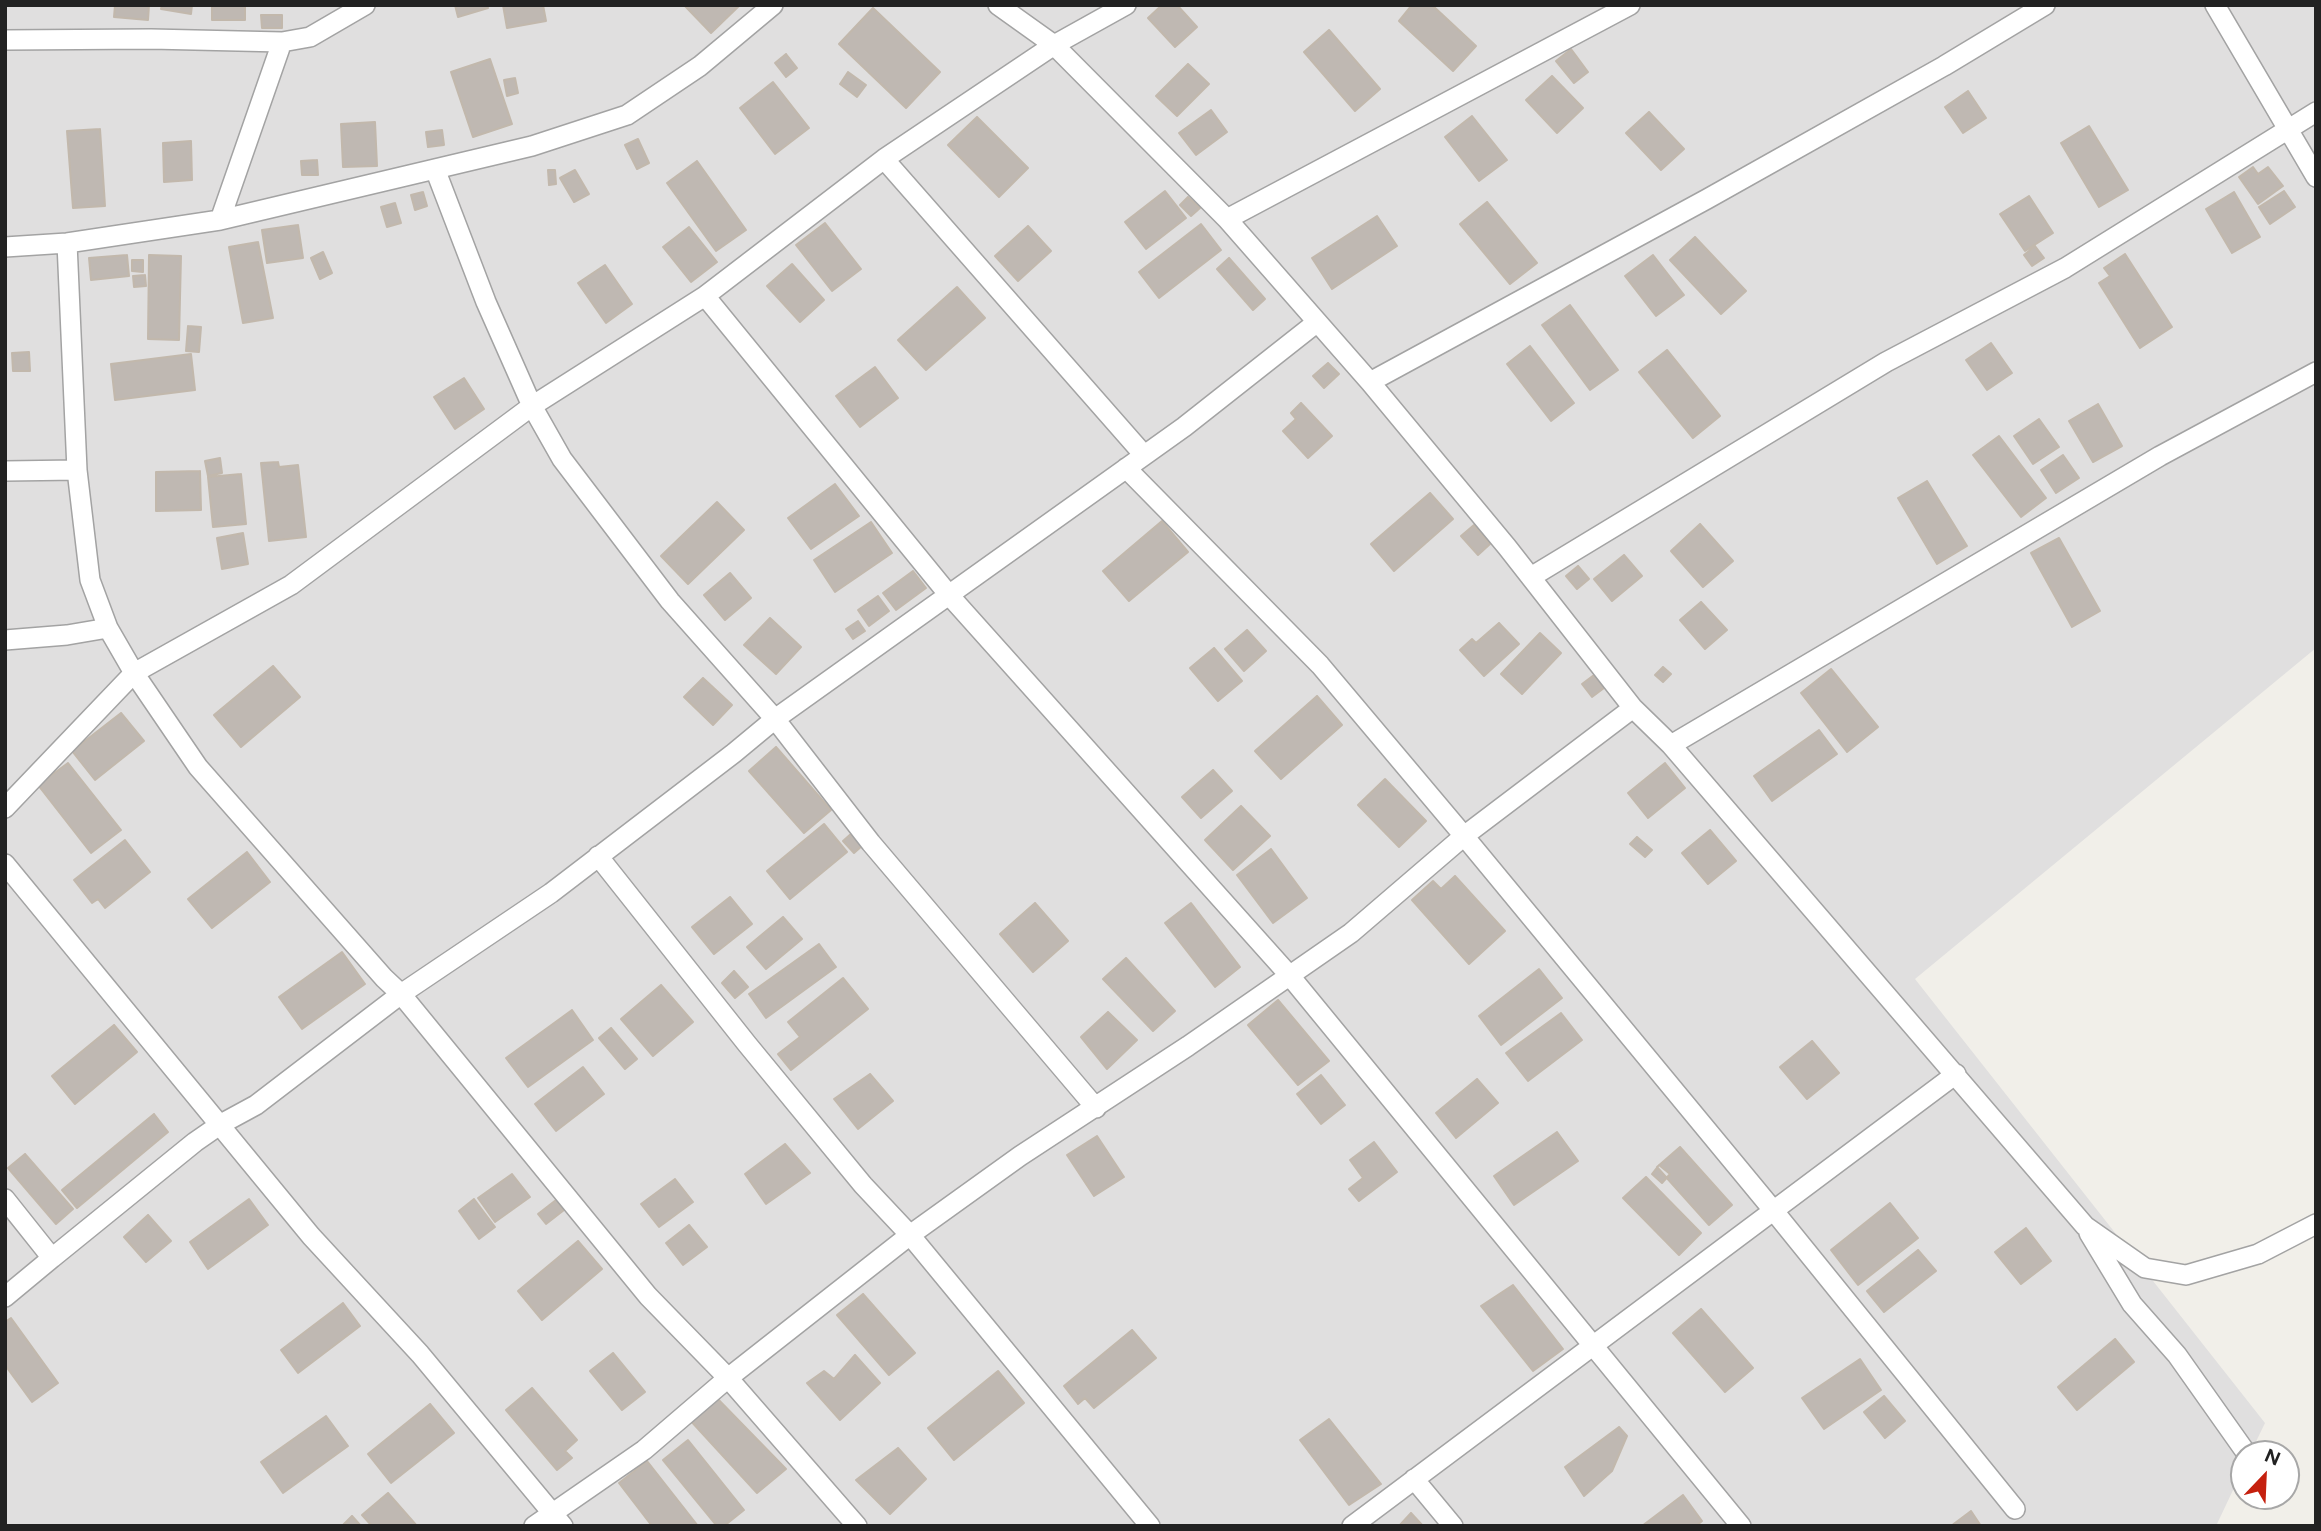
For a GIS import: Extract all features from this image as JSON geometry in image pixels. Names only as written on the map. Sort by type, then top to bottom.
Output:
[{"type":"street","points":[[5,40],[282,42],[310,37],[365,5]]},
{"type":"street","points":[[5,247],[67,243],[220,220],[532,146],[626,115],[700,65],[773,5]]},
{"type":"street","points":[[998,5],[1054,45],[1227,219],[1370,382],[1531,576],[1633,708],[1671,745],[2085,1226],[2132,1304],[2177,1355],[2237,1440]]},
{"type":"street","points":[[5,808],[134,673],[291,585],[532,407],[705,296],[884,159],[1054,45],[1126,5]]},
{"type":"street","points":[[1227,219],[1630,5]]},
{"type":"street","points":[[1370,382],[1719,193],[1944,66],[2045,5]]},
{"type":"street","points":[[2216,5],[2316,177]]},
{"type":"street","points":[[220,220],[282,42]]},
{"type":"street","points":[[1531,576],[1886,362],[2065,268],[2316,112]]},
{"type":"street","points":[[884,159],[1144,455]]},
{"type":"street","points":[[435,169],[486,302],[532,407],[562,459],[670,601],[775,719],[872,843],[1096,1108]]},
{"type":"street","points":[[67,243],[77,470],[90,580],[108,628],[134,673],[198,766],[401,994],[648,1296],[728,1377],[857,1526]]},
{"type":"street","points":[[705,296],[949,595],[1290,976],[1741,1526]]},
{"type":"street","points":[[5,1297],[195,1142],[256,1105],[401,994],[551,893],[775,719],[1144,455],[1316,323]]},
{"type":"street","points":[[1671,745],[2160,456],[2316,372]]},
{"type":"street","points":[[1126,468],[1320,665],[1773,1210],[2015,1509]]},
{"type":"street","points":[[5,471],[77,470]]},
{"type":"street","points":[[5,640],[67,635],[108,628]]},
{"type":"street","points":[[534,1526],[559,1519],[645,1450],[728,1377],[910,1235],[1020,1156],[1096,1108],[1351,933],[1464,836],[1633,708]]},
{"type":"street","points":[[598,856],[755,1054],[863,1185],[910,1235],[1150,1526]]},
{"type":"street","points":[[5,864],[311,1236],[420,1353],[559,1519]]},
{"type":"street","points":[[1352,1526],[1956,1074]]},
{"type":"street","points":[[5,1199],[52,1258]]},
{"type":"street","points":[[2085,1226],[2145,1268],[2186,1275],[2258,1254],[2316,1224]]},
{"type":"street","points":[[1414,1479],[1453,1526]]},
{"type":"shaded area","points":[[5,5],[2316,5],[2316,648],[1915,979],[2265,1423],[2257,1440],[2230,1440],[2230,1496],[2216,1526],[5,1526]]},
{"type":"building","points":[[115,5],[149,5],[148,20],[114,17]]},
{"type":"building","points":[[162,5],[192,5],[191,14],[161,9]]},
{"type":"building","points":[[212,5],[245,5],[245,20],[212,20]]},
{"type":"building","points":[[455,5],[487,5],[488,8],[458,17]]},
{"type":"building","points":[[503,5],[543,5],[546,21],[507,28]]},
{"type":"building","points":[[684,5],[740,5],[711,33]]},
{"type":"building","points":[[1162,5],[1177,5],[1197,27],[1175,47],[1148,18]]},
{"type":"building","points":[[1412,5],[1432,5],[1476,46],[1453,71],[1399,21]]},
{"type":"building","points":[[873,8],[940,72],[906,108],[839,44]]},
{"type":"building","points":[[261,15],[282,15],[282,28],[262,28]]},
{"type":"building","points":[[1329,30],[1380,89],[1355,111],[1304,52]]},
{"type":"building","points":[[1571,49],[1588,72],[1574,83],[1556,61]]},
{"type":"building","points":[[786,54],[797,68],[786,77],[775,63]]},
{"type":"building","points":[[490,59],[512,124],[473,137],[451,72]]},
{"type":"building","points":[[1188,64],[1209,84],[1177,116],[1156,96]]},
{"type":"building","points":[[848,72],[866,85],[857,97],[840,84]]},
{"type":"building","points":[[1552,76],[1583,108],[1557,133],[1526,100]]},
{"type":"building","points":[[515,78],[518,93],[507,96],[504,80]]},
{"type":"building","points":[[773,82],[809,128],[775,154],[740,108]]},
{"type":"building","points":[[1968,91],[1986,118],[1963,133],[1945,107]]},
{"type":"building","points":[[1211,110],[1227,132],[1196,155],[1179,133]]},
{"type":"building","points":[[1649,112],[1684,149],[1661,170],[1626,133]]},
{"type":"building","points":[[1472,116],[1507,160],[1479,181],[1445,137]]},
{"type":"building","points":[[977,117],[1028,168],[999,197],[948,145]]},
{"type":"building","points":[[375,122],[377,166],[343,167],[341,124]]},
{"type":"building","points":[[2089,126],[2128,190],[2099,207],[2061,143]]},
{"type":"building","points":[[100,129],[105,206],[73,208],[67,131]]},
{"type":"building","points":[[442,130],[444,145],[428,147],[426,132]]},
{"type":"building","points":[[638,139],[649,163],[637,169],[625,145]]},
{"type":"building","points":[[191,141],[192,180],[164,182],[163,143]]},
{"type":"building","points":[[317,160],[318,175],[302,175],[301,161]]},
{"type":"building","points":[[697,161],[746,230],[716,251],[667,183]]},
{"type":"building","points":[[2253,167],[2258,174],[2268,167],[2283,186],[2258,204],[2239,177]]},
{"type":"building","points":[[548,170],[555,170],[556,184],[549,185]]},
{"type":"building","points":[[575,170],[589,194],[574,202],[560,178]]},
{"type":"building","points":[[1165,191],[1186,218],[1146,249],[1125,222]]},
{"type":"building","points":[[2284,191],[2295,207],[2270,224],[2259,207]]},
{"type":"building","points":[[423,192],[427,206],[415,210],[411,195]]},
{"type":"building","points":[[2234,192],[2260,237],[2232,253],[2206,209]]},
{"type":"building","points":[[2029,196],[2053,233],[2025,251],[2000,214]]},
{"type":"building","points":[[1188,197],[1200,208],[1191,216],[1180,205]]},
{"type":"building","points":[[1487,202],[1537,263],[1510,284],[1460,224]]},
{"type":"building","points":[[395,203],[401,223],[387,227],[381,207]]},
{"type":"building","points":[[1377,216],[1397,246],[1332,289],[1312,258]]},
{"type":"building","points":[[825,223],[861,269],[832,291],[796,245]]},
{"type":"building","points":[[1201,224],[1221,250],[1159,298],[1139,272]]},
{"type":"building","points":[[298,225],[303,258],[267,263],[262,230]]},
{"type":"building","points":[[1028,226],[1051,251],[1018,281],[995,256]]},
{"type":"building","points":[[689,227],[717,262],[691,282],[663,247]]},
{"type":"building","points":[[1695,237],[1746,291],[1721,314],[1670,260]]},
{"type":"building","points":[[258,242],[273,318],[243,323],[229,247]]},
{"type":"building","points":[[2035,246],[2044,258],[2032,266],[2024,255]]},
{"type":"building","points":[[323,252],[332,273],[320,279],[311,258]]},
{"type":"building","points":[[2125,254],[2172,327],[2140,348],[2099,283],[2110,276],[2104,268]]},
{"type":"building","points":[[127,255],[129,276],[91,280],[89,258]]},
{"type":"building","points":[[149,255],[181,256],[179,340],[148,339]]},
{"type":"building","points":[[1653,255],[1684,295],[1656,316],[1625,276]]},
{"type":"building","points":[[1229,258],[1265,299],[1253,310],[1217,269]]},
{"type":"building","points":[[132,260],[143,260],[143,272],[132,271]]},
{"type":"building","points":[[792,264],[824,300],[800,322],[767,286]]},
{"type":"building","points":[[605,265],[632,304],[606,323],[578,283]]},
{"type":"building","points":[[145,275],[146,286],[134,287],[133,276]]},
{"type":"building","points":[[957,287],[985,318],[926,370],[898,340]]},
{"type":"building","points":[[1570,305],[1618,370],[1590,390],[1542,325]]},
{"type":"building","points":[[188,326],[201,327],[199,352],[186,351]]},
{"type":"building","points":[[1991,343],[2012,373],[1987,390],[1966,360]]},
{"type":"building","points":[[1530,346],[1574,403],[1551,421],[1507,364]]},
{"type":"building","points":[[1667,350],[1720,416],[1693,438],[1639,372]]},
{"type":"building","points":[[29,352],[30,371],[13,371],[12,353]]},
{"type":"building","points":[[191,354],[195,390],[115,400],[111,364]]},
{"type":"building","points":[[1328,363],[1339,374],[1324,388],[1313,376]]},
{"type":"building","points":[[875,367],[898,398],[860,427],[836,396]]},
{"type":"building","points":[[464,378],[484,409],[455,429],[434,397]]},
{"type":"building","points":[[1301,403],[1332,436],[1308,458],[1283,431],[1296,419],[1291,413]]},
{"type":"building","points":[[2098,404],[2122,446],[2093,462],[2069,421]]},
{"type":"building","points":[[2039,419],[2059,447],[2033,464],[2014,436]]},
{"type":"building","points":[[1999,436],[2046,498],[2021,517],[1973,455]]},
{"type":"building","points":[[2063,455],[2079,478],[2056,493],[2041,470]]},
{"type":"building","points":[[220,458],[222,473],[208,476],[205,461]]},
{"type":"building","points":[[278,462],[279,467],[298,465],[306,537],[269,541],[261,463]]},
{"type":"building","points":[[200,471],[201,510],[156,511],[156,472]]},
{"type":"building","points":[[241,474],[246,524],[213,527],[208,477]]},
{"type":"building","points":[[1927,481],[1967,546],[1937,564],[1898,498]]},
{"type":"building","points":[[835,484],[859,516],[811,549],[788,518]]},
{"type":"building","points":[[1430,493],[1453,519],[1394,571],[1371,544]]},
{"type":"building","points":[[717,502],[744,530],[688,584],[661,556]]},
{"type":"building","points":[[1162,521],[1188,552],[1129,601],[1103,571]]},
{"type":"building","points":[[871,522],[892,553],[835,592],[814,560]]},
{"type":"building","points":[[1700,524],[1733,561],[1703,587],[1671,551]]},
{"type":"building","points":[[1474,525],[1490,544],[1478,555],[1461,536]]},
{"type":"building","points":[[243,533],[248,564],[222,569],[217,538]]},
{"type":"building","points":[[2059,538],[2100,611],[2072,627],[2031,553]]},
{"type":"building","points":[[1624,555],[1642,576],[1612,601],[1594,579]]},
{"type":"building","points":[[1578,566],[1589,579],[1577,589],[1566,576]]},
{"type":"building","points":[[913,571],[926,588],[896,610],[883,593]]},
{"type":"building","points":[[730,573],[751,598],[725,620],[704,595]]},
{"type":"building","points":[[878,596],[889,611],[869,626],[858,610]]},
{"type":"building","points":[[1701,602],[1727,630],[1705,649],[1680,620]]},
{"type":"building","points":[[770,618],[801,647],[776,674],[744,645]]},
{"type":"building","points":[[858,621],[865,631],[853,639],[846,629]]},
{"type":"building","points":[[1499,623],[1519,644],[1484,676],[1460,650],[1472,639],[1476,643]]},
{"type":"building","points":[[1247,630],[1266,651],[1244,671],[1225,649]]},
{"type":"building","points":[[1540,633],[1561,653],[1522,694],[1501,674]]},
{"type":"building","points":[[1214,648],[1242,681],[1218,701],[1190,668]]},
{"type":"building","points":[[273,666],[300,697],[241,747],[214,715]]},
{"type":"building","points":[[1663,667],[1671,674],[1663,682],[1655,675]]},
{"type":"building","points":[[1831,669],[1878,727],[1847,752],[1801,693]]},
{"type":"building","points":[[1594,675],[1604,688],[1592,697],[1582,684]]},
{"type":"building","points":[[703,678],[732,705],[713,725],[684,697]]},
{"type":"building","points":[[1317,696],[1342,725],[1281,779],[1255,751]]},
{"type":"building","points":[[121,713],[144,741],[95,780],[72,751]]},
{"type":"building","points":[[1819,730],[1837,754],[1772,801],[1754,776]]},
{"type":"building","points":[[776,747],[831,810],[804,833],[749,771]]},
{"type":"building","points":[[68,763],[121,830],[91,853],[38,785]]},
{"type":"building","points":[[1665,763],[1685,788],[1648,818],[1628,793]]},
{"type":"building","points":[[1213,770],[1232,791],[1201,818],[1182,797]]},
{"type":"building","points":[[1385,779],[1426,821],[1399,847],[1358,805]]},
{"type":"building","points":[[1241,806],[1270,836],[1233,870],[1205,840]]},
{"type":"building","points":[[824,824],[847,852],[790,899],[767,871]]},
{"type":"building","points":[[1710,830],[1736,861],[1708,884],[1682,853]]},
{"type":"building","points":[[852,833],[863,845],[854,853],[843,841]]},
{"type":"building","points":[[1637,837],[1652,850],[1645,857],[1630,844]]},
{"type":"building","points":[[125,840],[150,872],[105,908],[98,899],[92,903],[74,880]]},
{"type":"building","points":[[1271,849],[1307,898],[1273,923],[1237,875]]},
{"type":"building","points":[[247,852],[270,882],[212,928],[188,899]]},
{"type":"building","points":[[1455,876],[1505,931],[1469,964],[1412,900],[1433,881],[1441,889]]},
{"type":"building","points":[[730,897],[752,924],[714,954],[692,927]]},
{"type":"building","points":[[1035,903],[1068,941],[1033,972],[1000,934]]},
{"type":"building","points":[[1191,903],[1240,967],[1215,987],[1165,923]]},
{"type":"building","points":[[783,917],[802,939],[766,969],[747,947]]},
{"type":"building","points":[[819,944],[836,967],[766,1018],[749,994]]},
{"type":"building","points":[[342,952],[365,984],[302,1029],[279,997]]},
{"type":"building","points":[[1126,958],[1175,1011],[1153,1031],[1103,979]]},
{"type":"building","points":[[1539,969],[1562,998],[1501,1045],[1479,1016]]},
{"type":"building","points":[[734,971],[748,987],[735,998],[722,983]]},
{"type":"building","points":[[843,978],[868,1009],[791,1070],[778,1054],[800,1037],[788,1022]]},
{"type":"building","points":[[661,985],[693,1022],[653,1056],[621,1019]]},
{"type":"building","points":[[1278,1000],[1329,1061],[1298,1085],[1248,1025]]},
{"type":"building","points":[[572,1010],[593,1040],[528,1087],[506,1058]]},
{"type":"building","points":[[1108,1012],[1137,1040],[1107,1069],[1081,1037]]},
{"type":"building","points":[[1561,1013],[1582,1040],[1528,1081],[1506,1053]]},
{"type":"building","points":[[114,1025],[137,1052],[75,1104],[52,1076]]},
{"type":"building","points":[[611,1028],[637,1059],[625,1069],[599,1038]]},
{"type":"building","points":[[1812,1041],[1839,1073],[1807,1099],[1780,1067]]},
{"type":"building","points":[[583,1067],[604,1094],[556,1131],[535,1104]]},
{"type":"building","points":[[870,1074],[893,1101],[858,1129],[834,1099]]},
{"type":"building","points":[[1321,1075],[1345,1105],[1321,1124],[1297,1094]]},
{"type":"building","points":[[1477,1079],[1498,1103],[1456,1138],[1436,1113]]},
{"type":"building","points":[[154,1114],[168,1132],[77,1208],[62,1190]]},
{"type":"building","points":[[1557,1132],[1578,1161],[1514,1205],[1494,1176]]},
{"type":"building","points":[[1097,1136],[1124,1177],[1094,1196],[1067,1155]]},
{"type":"building","points":[[1374,1142],[1397,1172],[1359,1201],[1349,1189],[1363,1178],[1350,1160]]},
{"type":"building","points":[[785,1144],[810,1173],[766,1204],[745,1174]]},
{"type":"building","points":[[1680,1147],[1732,1205],[1709,1225],[1657,1167]]},
{"type":"building","points":[[25,1154],[73,1209],[56,1224],[8,1168]]},
{"type":"building","points":[[1659,1165],[1670,1174],[1662,1183],[1652,1174]]},
{"type":"building","points":[[512,1174],[530,1197],[495,1222],[478,1198]]},
{"type":"building","points":[[1646,1177],[1701,1233],[1679,1255],[1623,1198]]},
{"type":"building","points":[[675,1179],[693,1202],[659,1227],[641,1204]]},
{"type":"building","points":[[249,1199],[268,1225],[208,1269],[190,1242]]},
{"type":"building","points":[[474,1199],[495,1227],[479,1239],[459,1211]]},
{"type":"building","points":[[556,1200],[564,1210],[546,1224],[538,1214]]},
{"type":"building","points":[[1890,1203],[1918,1238],[1858,1285],[1831,1250]]},
{"type":"building","points":[[148,1215],[171,1241],[146,1262],[124,1237]]},
{"type":"building","points":[[689,1225],[707,1247],[683,1265],[666,1243]]},
{"type":"building","points":[[2026,1228],[2051,1261],[2021,1284],[1995,1252]]},
{"type":"building","points":[[578,1241],[602,1269],[542,1320],[518,1291]]},
{"type":"building","points":[[1918,1250],[1936,1271],[1884,1312],[1867,1291]]},
{"type":"building","points":[[1513,1285],[1563,1349],[1533,1371],[1481,1306]]},
{"type":"building","points":[[863,1294],[915,1353],[889,1375],[837,1315]]},
{"type":"building","points":[[343,1303],[360,1326],[298,1373],[281,1350]]},
{"type":"building","points":[[1701,1309],[1753,1368],[1725,1392],[1673,1333]]},
{"type":"building","points":[[11,1318],[58,1383],[32,1402],[5,1365],[5,1322]]},
{"type":"building","points":[[1132,1330],[1156,1358],[1094,1408],[1085,1398],[1078,1404],[1064,1386]]},
{"type":"building","points":[[2115,1339],[2134,1362],[2077,1410],[2058,1387]]},
{"type":"building","points":[[613,1353],[645,1392],[622,1410],[590,1371]]},
{"type":"building","points":[[855,1355],[880,1383],[840,1420],[807,1383],[824,1371],[834,1379]]},
{"type":"building","points":[[1860,1359],[1881,1390],[1824,1429],[1802,1398]]},
{"type":"building","points":[[998,1371],[1024,1403],[954,1460],[928,1428]]},
{"type":"building","points":[[532,1388],[577,1440],[565,1451],[572,1458],[557,1470],[506,1410]]},
{"type":"building","points":[[711,1392],[786,1469],[757,1493],[689,1419]]},
{"type":"building","points":[[1884,1396],[1905,1421],[1885,1438],[1864,1412]]},
{"type":"building","points":[[430,1404],[454,1433],[391,1483],[368,1454]]},
{"type":"building","points":[[326,1416],[348,1446],[283,1493],[261,1462]]},
{"type":"building","points":[[1329,1419],[1381,1484],[1349,1505],[1300,1440]]},
{"type":"building","points":[[1619,1427],[1627,1436],[1612,1471],[1584,1496],[1565,1467]]},
{"type":"building","points":[[688,1440],[744,1510],[724,1526],[717,1526],[663,1460]]},
{"type":"building","points":[[898,1448],[926,1479],[890,1514],[856,1480]]},
{"type":"building","points":[[647,1461],[698,1526],[652,1526],[619,1483]]},
{"type":"building","points":[[388,1493],[417,1526],[372,1526],[362,1515]]},
{"type":"building","points":[[1683,1495],[1702,1521],[1696,1526],[1642,1526]]},
{"type":"building","points":[[1971,1511],[1981,1526],[1951,1526]]},
{"type":"building","points":[[1411,1513],[1423,1526],[1399,1526]]},
{"type":"building","points":[[352,1516],[361,1526],[342,1526]]}]
